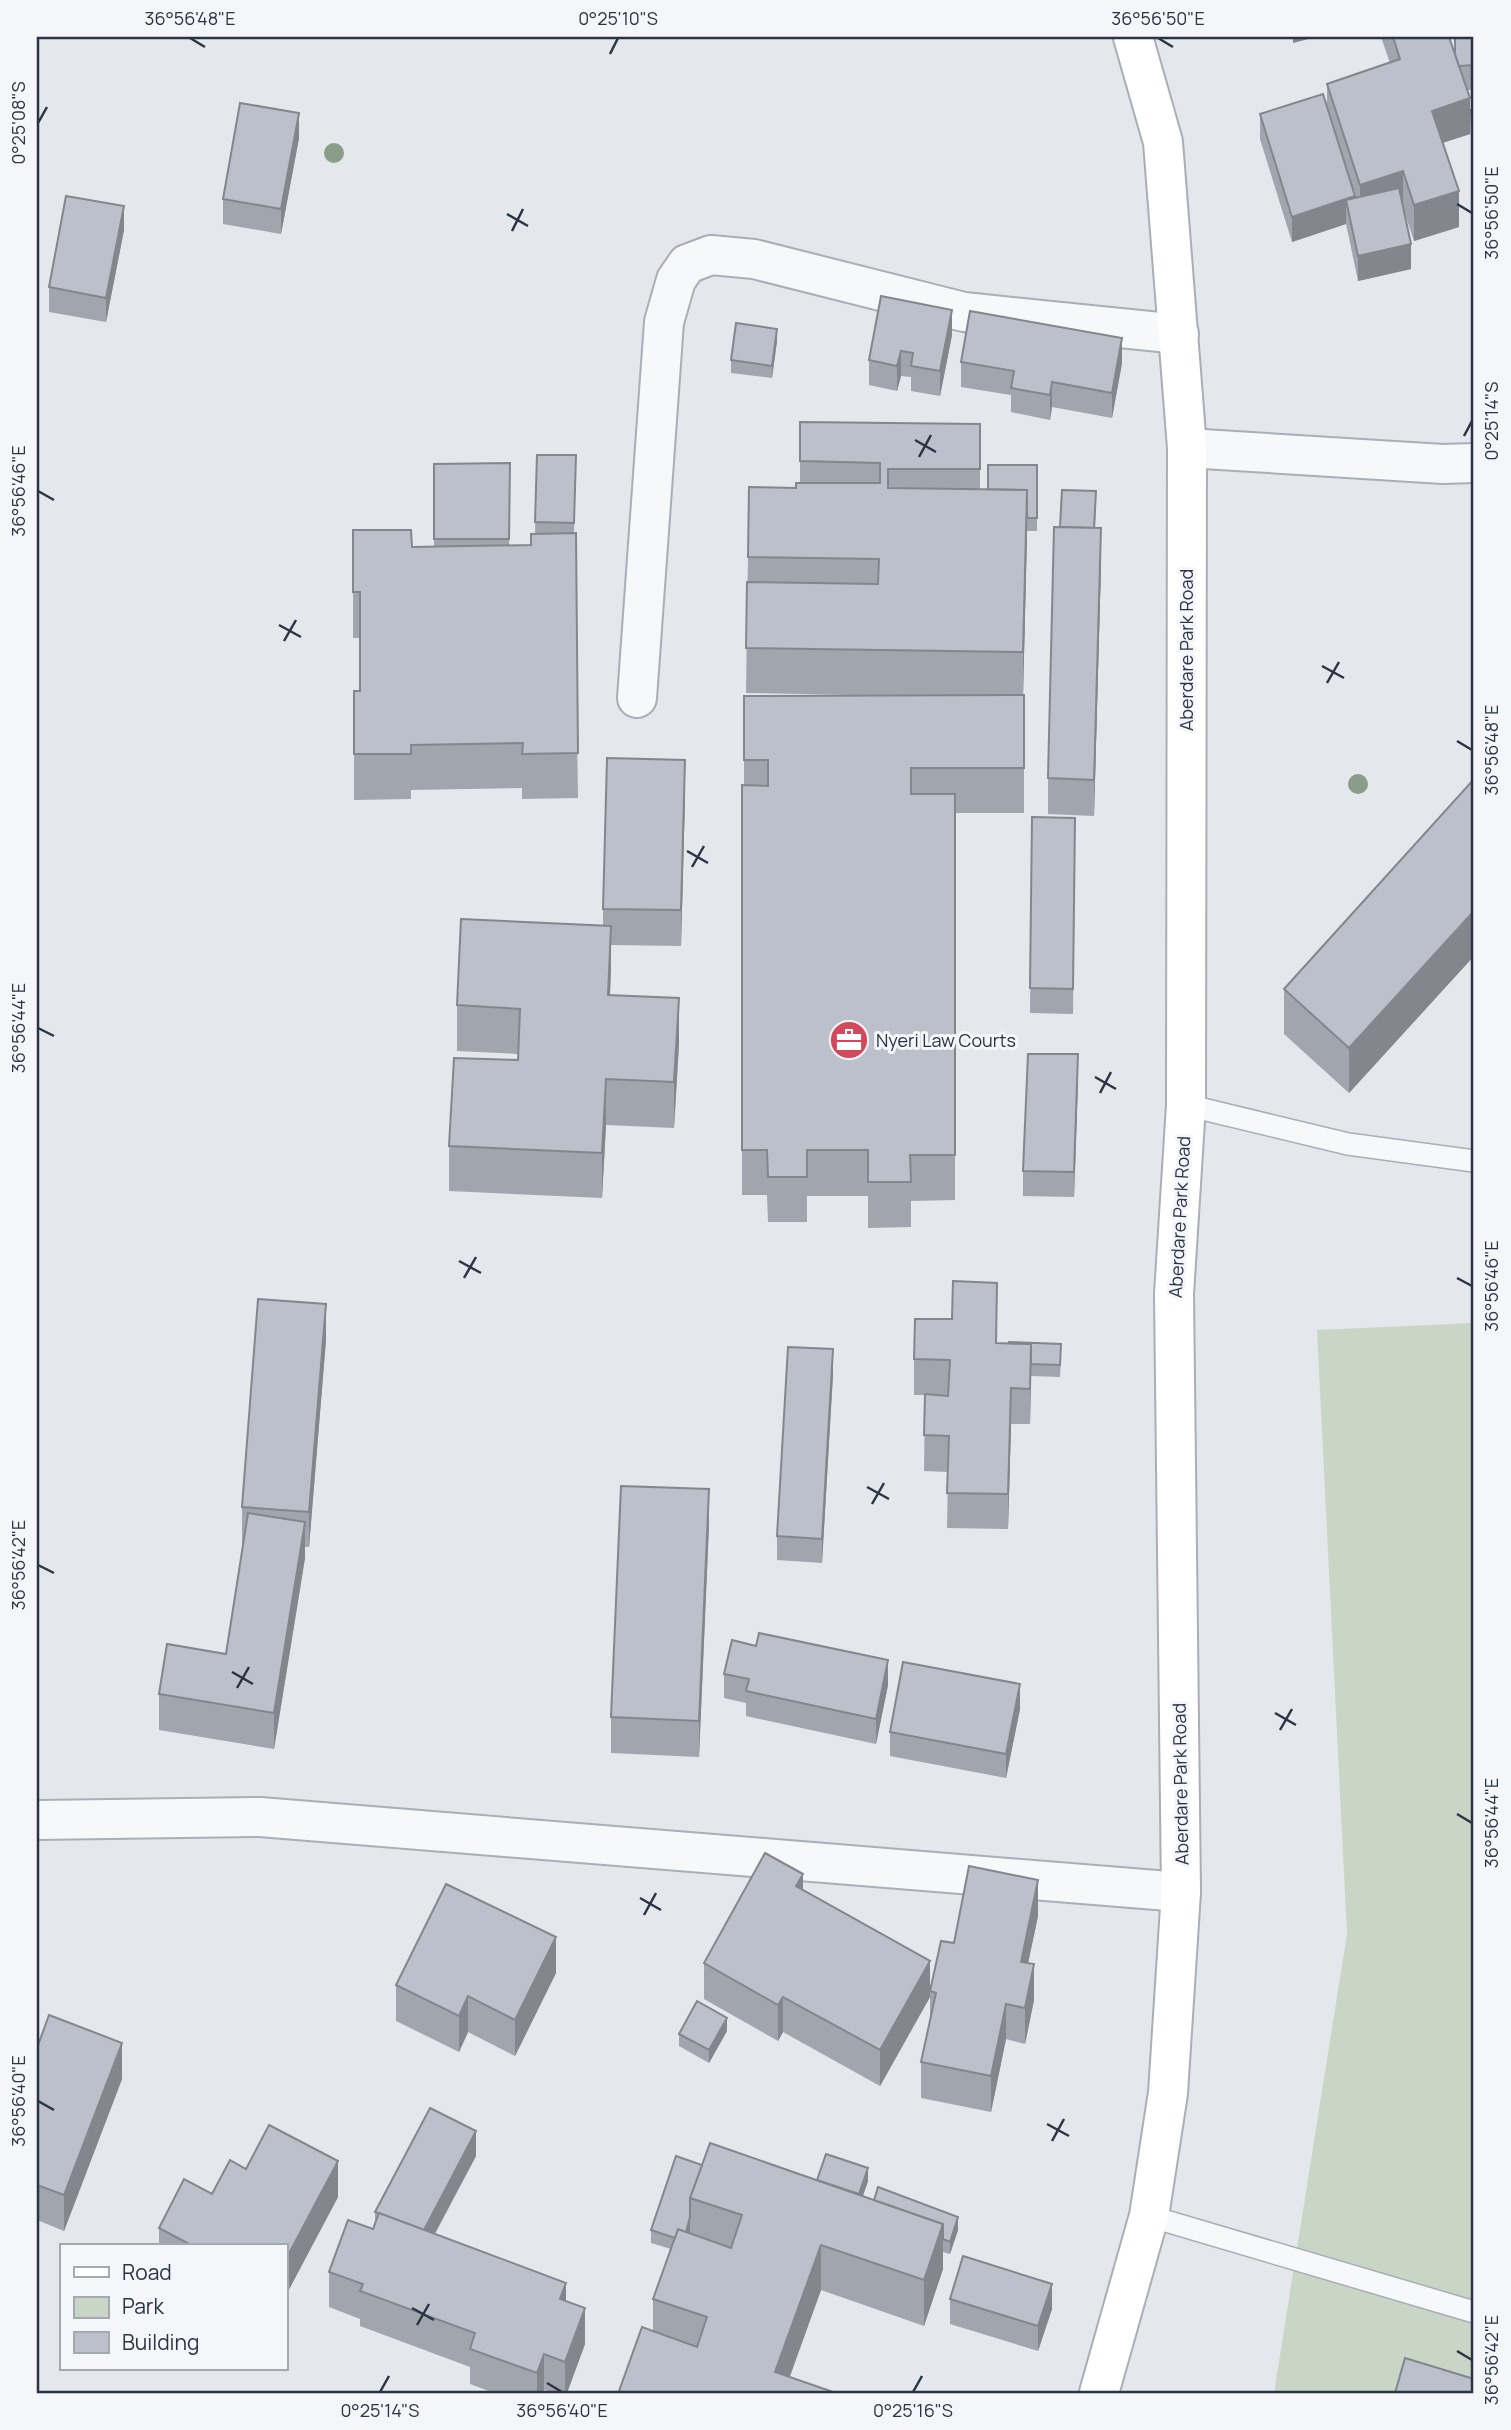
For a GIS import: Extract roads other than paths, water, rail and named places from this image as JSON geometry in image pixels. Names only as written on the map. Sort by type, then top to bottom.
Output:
[{"type":"street","name":"Aberdare Park Road","points":[[1098,2393],[1149,2216],[1168,2093],[1181,1892],[1174,1294],[1186,1105],[1187,448],[1163,142],[1133,37]]},
{"type":"street","points":[[637,698],[664,322],[676,280],[687,264],[711,255],[754,259],[964,312],[1179,334]]},
{"type":"street","points":[[1187,448],[1443,464],[1474,463]]},
{"type":"street","points":[[37,1820],[260,1817],[1181,1892]]},
{"type":"lane","points":[[1186,1105],[1348,1144],[1474,1161]]},
{"type":"lane","points":[[1149,2216],[1474,2312]]},
{"type":"place","name":"Nyeri Law Courts","points":[[849,1040]]}]
